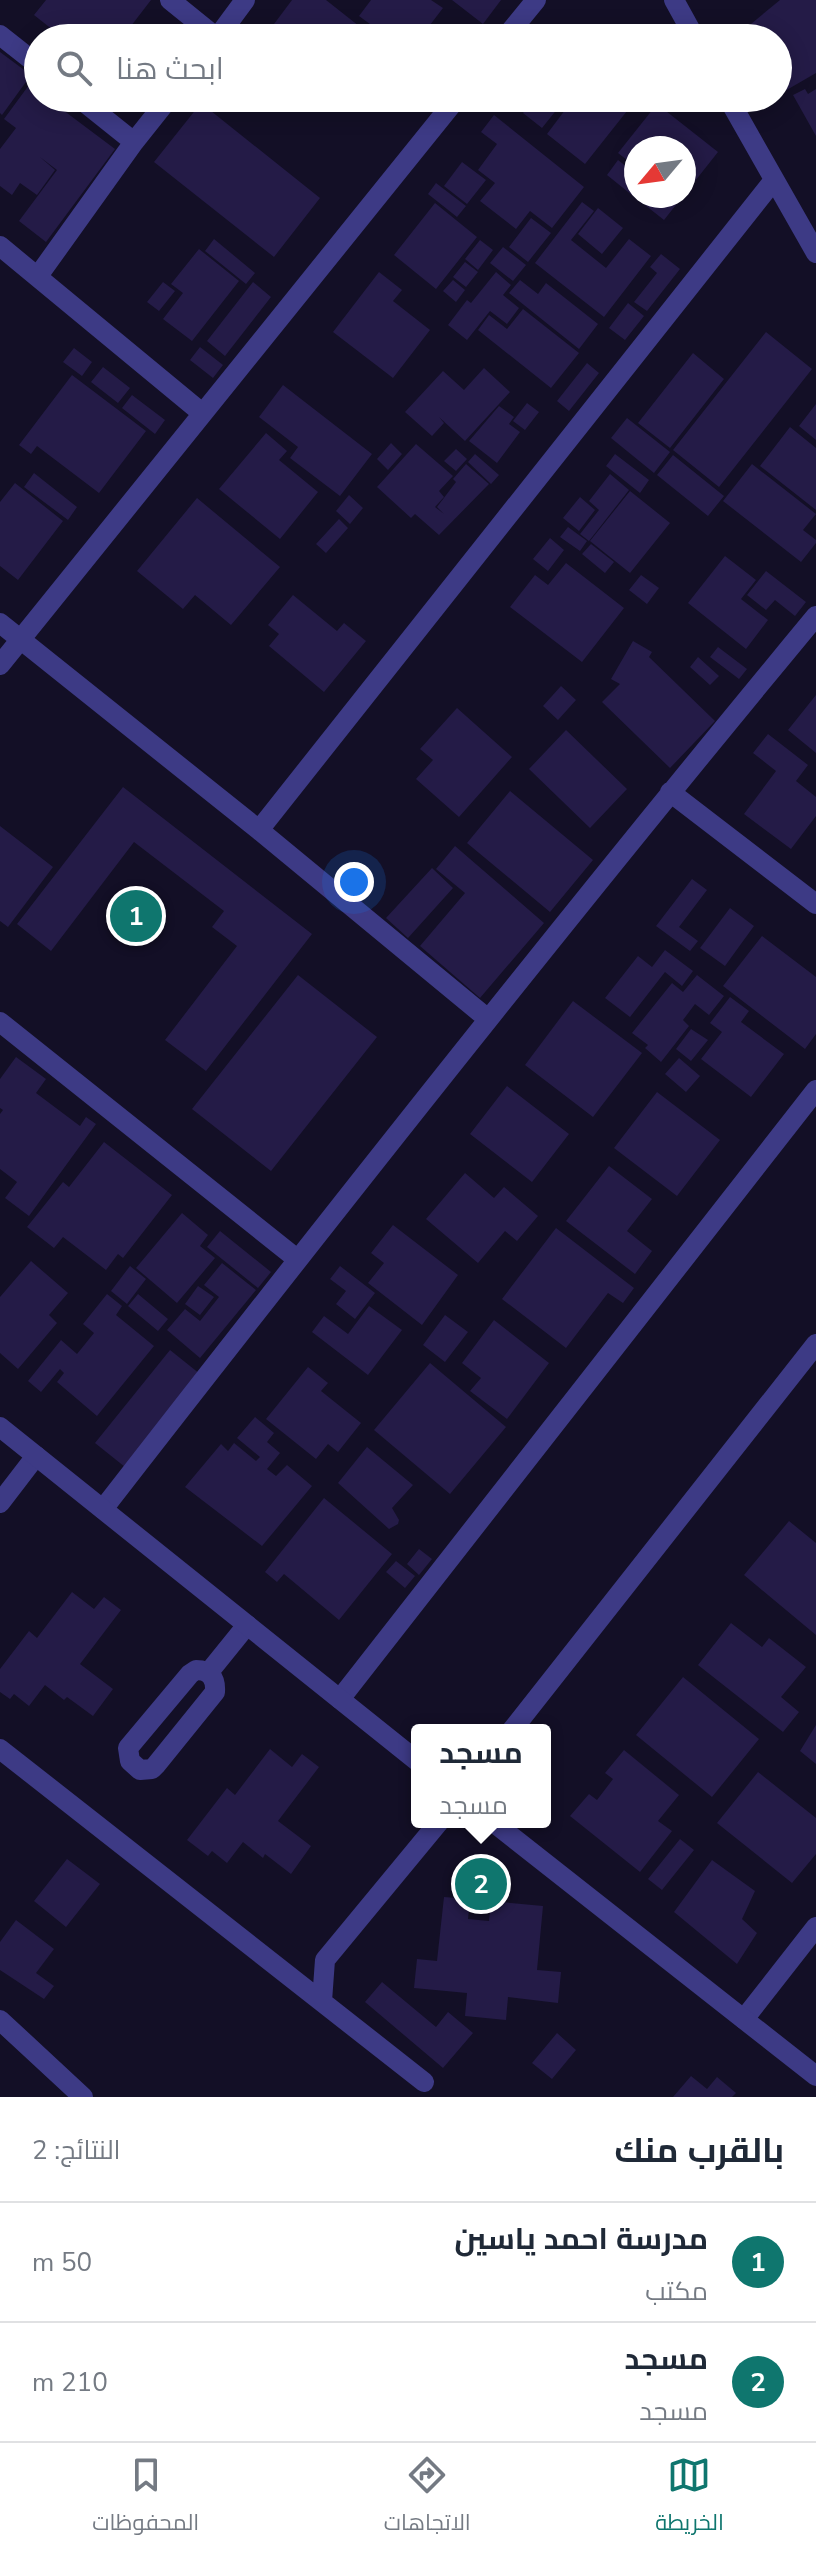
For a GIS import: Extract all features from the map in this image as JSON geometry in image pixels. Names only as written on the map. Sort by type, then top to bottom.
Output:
[{"type":"street","points":[[170,0],[200,24]]},
{"type":"street","points":[[227,24],[245,0]]},
{"type":"street","points":[[516,24],[536,0]]},
{"type":"street","points":[[674,0],[687,24]]},
{"type":"street","points":[[0,35],[24,54]]},
{"type":"street","points":[[96,112],[134,142]]},
{"type":"street","points":[[38,276],[158,112]]},
{"type":"street","points":[[0,665],[446,112]]},
{"type":"street","points":[[736,112],[816,253]]},
{"type":"street","points":[[259,830],[774,180]]},
{"type":"street","points":[[0,246],[202,413]]},
{"type":"street","points":[[103,1509],[488,1019],[816,616]]},
{"type":"street","points":[[0,623],[259,830],[488,1019]]},
{"type":"street","points":[[670,792],[816,904]]},
{"type":"street","points":[[0,1022],[297,1259]]},
{"type":"street","points":[[340,1699],[816,1090]]},
{"type":"street","points":[[517,1724],[816,1344]]},
{"type":"street","points":[[0,1427],[411,1756]]},
{"type":"street","points":[[0,1503],[36,1456]]},
{"type":"street","points":[[209,1672],[247,1625]]},
{"type":"street","points":[[196,1670],[209,1672],[216,1685],[215,1692],[152,1769],[140,1770],[127,1755],[132,1743],[190,1674],[196,1670]]},
{"type":"street","points":[[0,1749],[424,2082]]},
{"type":"street","points":[[322,2001],[325,1960],[434,1828]]},
{"type":"street","points":[[501,1828],[816,2076]]},
{"type":"street","points":[[744,2019],[816,1927]]},
{"type":"street","points":[[0,2020],[83,2097]]},
{"type":"building","points":[[46,0],[151,0],[133,24],[45,24],[34,15]]},
{"type":"building","points":[[292,0],[326,0],[356,24],[274,24]]},
{"type":"building","points":[[371,0],[431,0],[443,8],[431,24],[370,24],[359,16]]},
{"type":"building","points":[[452,0],[501,0],[483,24]]},
{"type":"building","points":[[780,0],[816,0],[816,73],[792,87],[792,24],[751,24]]},
{"type":"building","points":[[0,52],[24,70],[24,85],[2,115]]},
{"type":"building","points":[[805,89],[808,94],[816,89],[816,136],[793,95]]},
{"type":"building","points":[[24,92],[24,112],[66,112],[115,149],[46,242],[19,221],[57,170],[40,157],[55,170],[37,195],[20,183],[12,195],[0,186],[0,149],[16,128],[4,119]]},
{"type":"building","points":[[194,112],[212,112],[320,198],[274,257],[154,162]]},
{"type":"building","points":[[524,112],[555,112],[542,128]]},
{"type":"building","points":[[564,112],[626,112],[585,164],[547,134]]},
{"type":"building","points":[[651,112],[667,112],[718,152],[696,180],[696,136],[632,136]]},
{"type":"building","points":[[494,115],[584,187],[552,228],[530,211],[516,229],[480,201],[495,183],[478,170],[497,144],[481,132]]},
{"type":"building","points":[[618,160],[624,165],[624,189],[607,175]]},
{"type":"building","points":[[462,162],[486,180],[467,204],[444,186]]},
{"type":"building","points":[[436,183],[466,206],[457,217],[428,194]]},
{"type":"building","points":[[582,202],[594,211],[571,240],[606,268],[629,239],[651,256],[604,317],[535,263]]},
{"type":"building","points":[[435,203],[477,237],[436,289],[394,255]]},
{"type":"building","points":[[598,208],[623,228],[602,254],[578,234]]},
{"type":"building","points":[[649,208],[674,208],[664,220]]},
{"type":"building","points":[[531,218],[551,233],[528,262],[509,247]]},
{"type":"building","points":[[214,239],[255,273],[246,284],[205,251]]},
{"type":"building","points":[[480,240],[493,250],[478,270],[465,259]]},
{"type":"building","points":[[503,247],[526,265],[513,281],[490,263]]},
{"type":"building","points":[[199,249],[239,281],[192,341],[163,319],[183,293],[171,284]]},
{"type":"building","points":[[661,254],[680,269],[647,311],[634,302],[657,273],[650,267]]},
{"type":"building","points":[[465,262],[478,272],[466,287],[453,277]]},
{"type":"building","points":[[379,272],[402,290],[393,301],[430,330],[393,378],[333,332]]},
{"type":"building","points":[[496,272],[511,285],[503,295],[519,308],[507,324],[490,311],[467,340],[448,325],[467,300],[471,303]]},
{"type":"building","points":[[453,280],[465,290],[456,302],[443,291]]},
{"type":"building","points":[[520,280],[538,294],[546,283],[598,324],[579,349],[509,293]]},
{"type":"building","points":[[163,282],[175,291],[159,311],[147,302]]},
{"type":"building","points":[[253,282],[271,297],[225,356],[207,341]]},
{"type":"building","points":[[628,303],[644,316],[625,340],[609,328]]},
{"type":"building","points":[[523,309],[579,353],[551,388],[478,330],[489,315],[507,329]]},
{"type":"building","points":[[766,332],[812,369],[719,487],[673,450]]},
{"type":"building","points":[[200,347],[223,365],[213,378],[190,360]]},
{"type":"building","points":[[74,348],[92,362],[82,376],[63,362]]},
{"type":"building","points":[[693,353],[724,379],[670,448],[638,423]]},
{"type":"building","points":[[587,363],[599,373],[569,411],[557,401]]},
{"type":"building","points":[[103,367],[130,388],[118,403],[91,382]]},
{"type":"building","points":[[484,368],[510,392],[465,441],[439,417],[444,423],[432,436],[405,412],[443,371],[464,390]]},
{"type":"building","points":[[72,375],[146,431],[99,493],[37,446],[31,454],[19,445]]},
{"type":"building","points":[[283,385],[372,454],[340,496],[290,458],[298,447],[259,417]]},
{"type":"building","points":[[132,395],[165,420],[155,434],[122,408]]},
{"type":"building","points":[[527,403],[539,412],[525,430],[513,421]]},
{"type":"building","points":[[816,404],[816,440],[799,426]]},
{"type":"building","points":[[499,406],[514,417],[509,424],[520,432],[497,463],[469,441]]},
{"type":"building","points":[[627,418],[670,452],[654,473],[611,438]]},
{"type":"building","points":[[790,427],[816,448],[816,510],[760,466]]},
{"type":"building","points":[[266,433],[287,451],[279,460],[318,492],[280,539],[219,489]]},
{"type":"building","points":[[391,443],[402,454],[388,470],[377,459]]},
{"type":"building","points":[[416,444],[453,476],[439,491],[444,497],[435,507],[444,514],[437,507],[456,482],[453,479],[466,464],[489,484],[439,535],[415,514],[411,518],[377,487]]},
{"type":"building","points":[[456,449],[467,459],[456,471],[444,461]]},
{"type":"building","points":[[475,454],[499,475],[491,484],[468,462]]},
{"type":"building","points":[[615,454],[649,480],[640,493],[606,466]]},
{"type":"building","points":[[673,455],[724,496],[708,516],[657,475]]},
{"type":"building","points":[[752,464],[816,514],[803,530],[816,543],[801,562],[723,501]]},
{"type":"building","points":[[34,473],[77,507],[68,520],[24,487]]},
{"type":"building","points":[[610,474],[629,490],[589,541],[580,534],[599,510],[589,501]]},
{"type":"building","points":[[15,483],[63,521],[18,580],[0,566],[0,502]]},
{"type":"building","points":[[630,491],[670,523],[630,573],[590,541]]},
{"type":"building","points":[[349,495],[363,508],[350,524],[336,511]]},
{"type":"building","points":[[580,497],[595,510],[579,531],[563,518]]},
{"type":"building","points":[[197,498],[280,567],[231,625],[195,595],[183,609],[137,571]]},
{"type":"building","points":[[339,519],[348,528],[326,553],[316,544]]},
{"type":"building","points":[[568,527],[587,541],[580,551],[560,537]]},
{"type":"building","points":[[550,538],[564,550],[548,571],[533,559]]},
{"type":"building","points":[[591,544],[614,562],[605,573],[582,554]]},
{"type":"building","points":[[725,556],[756,580],[741,599],[768,620],[746,649],[688,603]]},
{"type":"building","points":[[566,563],[624,608],[582,662],[510,607],[535,575],[548,585]]},
{"type":"building","points":[[766,571],[806,602],[795,616],[775,600],[766,610],[747,595]]},
{"type":"building","points":[[641,575],[659,588],[647,604],[629,590]]},
{"type":"building","points":[[293,595],[337,631],[344,623],[366,641],[324,692],[269,646],[279,634],[268,625]]},
{"type":"building","points":[[633,641],[652,652],[649,657],[715,721],[670,768],[602,702],[620,684],[611,679]]},
{"type":"building","points":[[718,647],[747,669],[739,679],[710,657]]},
{"type":"building","points":[[698,657],[719,676],[710,685],[690,667]]},
{"type":"building","points":[[561,686],[576,700],[558,720],[543,706]]},
{"type":"building","points":[[816,695],[816,753],[788,730]]},
{"type":"building","points":[[457,708],[512,757],[459,817],[416,779],[433,760],[420,749]]},
{"type":"building","points":[[566,730],[627,789],[590,828],[529,769]]},
{"type":"building","points":[[768,734],[808,765],[796,781],[816,797],[816,816],[791,849],[744,814],[776,771],[753,753]]},
{"type":"building","points":[[123,787],[312,934],[206,1071],[165,1040],[237,946],[212,927],[224,911],[134,842],[51,951],[17,924]]},
{"type":"building","points":[[510,791],[593,860],[550,912],[467,843]]},
{"type":"building","points":[[0,826],[53,867],[8,927],[0,921]]},
{"type":"building","points":[[455,846],[544,923],[480,998],[420,946],[465,893],[436,869]]},
{"type":"building","points":[[432,868],[453,888],[408,938],[386,918]]},
{"type":"building","points":[[692,879],[707,890],[679,927],[698,941],[690,951],[656,926]]},
{"type":"building","points":[[730,908],[754,926],[725,966],[700,948]]},
{"type":"building","points":[[762,936],[816,977],[816,1034],[805,1049],[723,986]]},
{"type":"building","points":[[665,950],[693,971],[682,986],[665,972],[630,1017],[605,998],[638,956],[652,967]]},
{"type":"building","points":[[298,975],[377,1037],[271,1171],[192,1109]]},
{"type":"building","points":[[697,975],[724,996],[709,1015],[695,1004],[683,1020],[689,1026],[661,1062],[645,1048],[648,1045],[632,1033],[672,983],[683,992]]},
{"type":"building","points":[[730,997],[749,1011],[741,1022],[784,1054],[751,1097],[701,1059],[722,1032],[710,1023]]},
{"type":"building","points":[[573,1001],[642,1053],[593,1117],[525,1065]]},
{"type":"building","points":[[691,1029],[708,1040],[691,1061],[676,1049]]},
{"type":"building","points":[[16,1057],[46,1079],[36,1093],[80,1126],[86,1117],[96,1124],[29,1216],[5,1198],[17,1182],[0,1169],[0,1114],[3,1110],[0,1108],[0,1079]]},
{"type":"building","points":[[679,1058],[700,1076],[686,1092],[665,1074]]},
{"type":"building","points":[[507,1086],[569,1134],[532,1182],[470,1134]]},
{"type":"building","points":[[657,1092],[720,1140],[677,1196],[614,1148]]},
{"type":"building","points":[[104,1142],[172,1195],[123,1258],[118,1254],[106,1270],[63,1237],[54,1248],[27,1227],[63,1182],[69,1187]]},
{"type":"building","points":[[609,1166],[652,1199],[627,1231],[652,1251],[635,1274],[566,1221]]},
{"type":"building","points":[[465,1173],[494,1198],[504,1187],[538,1216],[517,1241],[505,1231],[478,1263],[426,1219]]},
{"type":"building","points":[[182,1213],[208,1235],[200,1246],[215,1258],[177,1303],[136,1268]]},
{"type":"building","points":[[393,1225],[458,1275],[422,1325],[368,1283],[384,1263],[371,1253]]},
{"type":"building","points":[[556,1228],[634,1288],[623,1303],[608,1293],[566,1348],[502,1299]]},
{"type":"building","points":[[220,1231],[271,1272],[258,1288],[207,1247]]},
{"type":"building","points":[[31,1261],[68,1293],[49,1315],[57,1323],[18,1369],[0,1353],[0,1297]]},
{"type":"building","points":[[222,1263],[256,1290],[200,1358],[167,1330],[185,1309],[200,1321],[219,1297],[204,1285]]},
{"type":"building","points":[[130,1266],[146,1279],[127,1304],[111,1291]]},
{"type":"building","points":[[340,1266],[375,1293],[355,1319],[336,1304],[346,1291],[330,1279]]},
{"type":"building","points":[[198,1286],[214,1297],[200,1315],[185,1304]]},
{"type":"building","points":[[107,1294],[122,1306],[116,1315],[154,1346],[97,1416],[57,1382],[64,1373],[60,1369],[41,1392],[28,1381],[61,1340],[77,1354],[94,1333],[83,1324]]},
{"type":"building","points":[[138,1294],[168,1319],[158,1331],[128,1306]]},
{"type":"building","points":[[369,1306],[402,1330],[368,1375],[312,1332],[324,1316],[348,1334]]},
{"type":"building","points":[[445,1315],[468,1332],[445,1362],[423,1345]]},
{"type":"building","points":[[494,1320],[549,1363],[507,1419],[470,1391],[481,1378],[462,1363]]},
{"type":"building","points":[[170,1350],[200,1374],[125,1467],[95,1443]]},
{"type":"building","points":[[430,1363],[506,1427],[450,1494],[374,1430]]},
{"type":"building","points":[[308,1367],[328,1383],[321,1391],[361,1423],[338,1452],[328,1444],[316,1459],[266,1419]]},
{"type":"building","points":[[255,1417],[274,1433],[267,1442],[280,1453],[267,1469],[276,1476],[287,1465],[312,1486],[262,1546],[185,1487],[221,1444],[228,1451],[234,1443],[256,1461],[260,1457],[237,1438]]},
{"type":"building","points":[[367,1447],[413,1485],[392,1508],[399,1520],[389,1529],[338,1483]]},
{"type":"building","points":[[324,1498],[392,1554],[339,1620],[284,1574],[277,1582],[265,1572]]},
{"type":"building","points":[[789,1521],[816,1543],[816,1635],[744,1575]]},
{"type":"building","points":[[419,1549],[432,1559],[419,1575],[407,1564]]},
{"type":"building","points":[[396,1561],[415,1576],[405,1588],[386,1572]]},
{"type":"building","points":[[72,1592],[94,1609],[104,1597],[121,1610],[80,1664],[113,1689],[93,1716],[45,1685],[29,1706],[14,1694],[10,1699],[0,1692],[0,1669],[29,1631],[37,1638]]},
{"type":"building","points":[[731,1623],[762,1647],[769,1638],[806,1667],[781,1697],[799,1712],[783,1732],[698,1665]]},
{"type":"building","points":[[683,1677],[759,1739],[712,1797],[636,1735]]},
{"type":"building","points":[[816,1725],[816,1764],[800,1751]]},
{"type":"building","points":[[270,1749],[292,1767],[302,1754],[319,1767],[278,1821],[311,1846],[291,1874],[243,1842],[227,1863],[212,1851],[208,1856],[187,1840],[227,1788],[235,1795]]},
{"type":"building","points":[[624,1750],[679,1795],[658,1821],[672,1831],[640,1872],[570,1816],[589,1794],[597,1800],[613,1779],[605,1773]]},
{"type":"building","points":[[758,1772],[816,1818],[816,1854],[792,1883],[717,1823]]},
{"type":"building","points":[[680,1839],[694,1850],[662,1890],[648,1879]]},
{"type":"building","points":[[67,1859],[100,1884],[66,1927],[34,1901]]},
{"type":"building","points":[[712,1860],[755,1891],[742,1919],[757,1933],[737,1964],[674,1912]]},
{"type":"building","points":[[444,1897],[470,1899],[468,1919],[489,1921],[491,1901],[543,1906],[537,1970],[561,1972],[558,2003],[508,1997],[506,2020],[465,2016],[467,1993],[414,1988],[417,1959],[437,1961]]},
{"type":"building","points":[[16,1920],[54,1949],[36,1973],[54,1986],[44,1999],[0,1970],[0,1942]]},
{"type":"building","points":[[382,1982],[436,2027],[448,2012],[473,2033],[443,2068],[365,2002]]},
{"type":"building","points":[[557,2033],[576,2050],[552,2079],[532,2063]]},
{"type":"building","points":[[691,2076],[707,2089],[717,2077],[736,2093],[732,2097],[673,2097]]},
{"type":"place","name":"مدرسة احمد ياسين","points":[[136,916]]},
{"type":"place","name":"مسجد","points":[[481,1884]]}]
